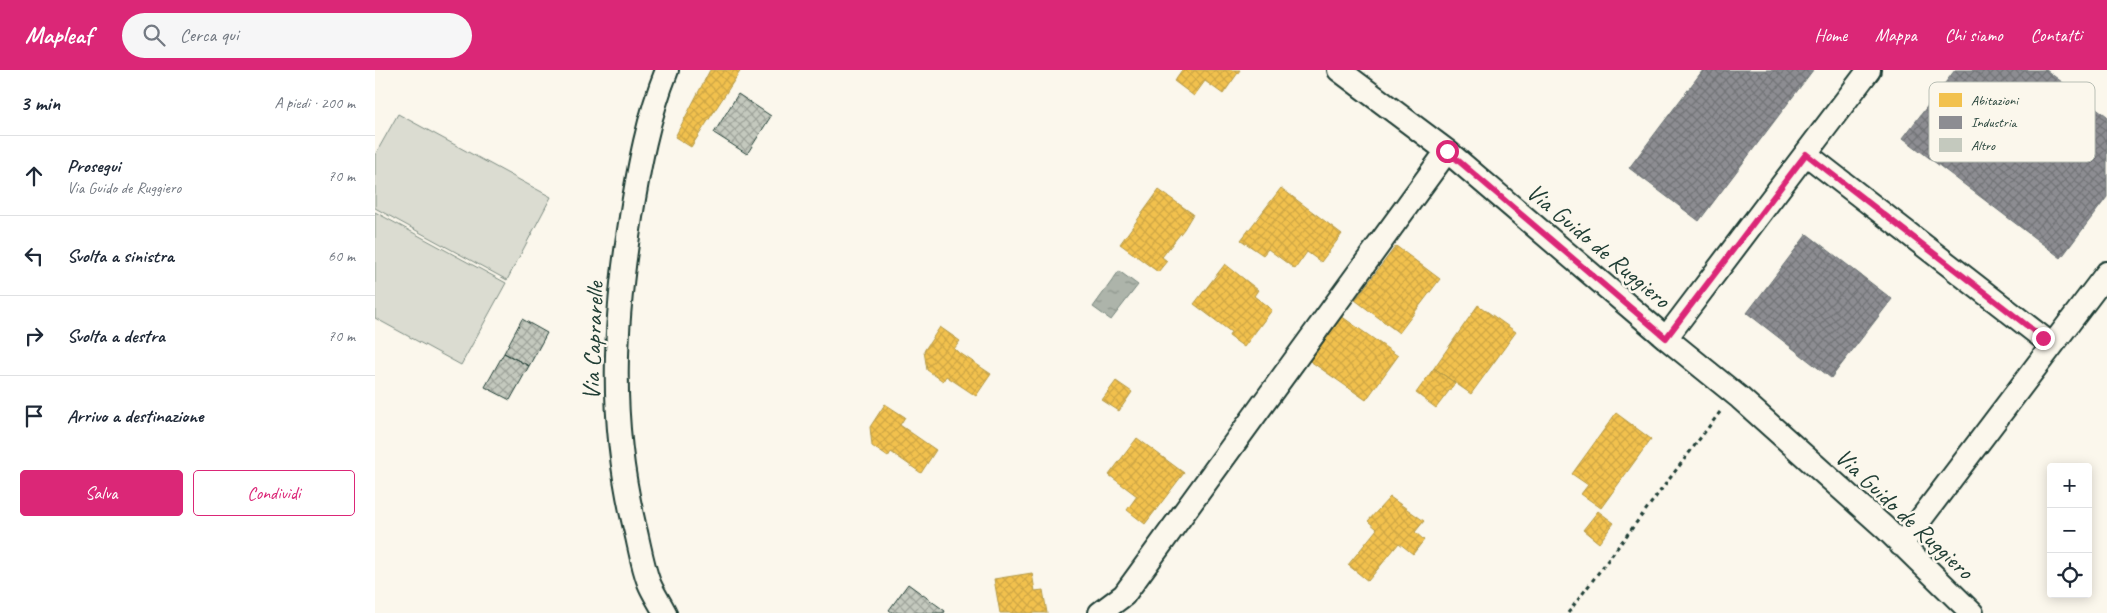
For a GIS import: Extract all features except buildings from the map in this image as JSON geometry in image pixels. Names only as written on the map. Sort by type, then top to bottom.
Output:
[{"type":"street","name":"Via Caprarelle","points":[[665,613],[649,582],[627,492],[617,415],[616,349],[623,268],[636,188],[647,132],[667,70]]},
{"type":"street","name":"Via Guido de Ruggiero","points":[[1339,70],[1447,151],[1666,338],[1734,393],[1901,545],[1972,613]]},
{"type":"street","points":[[1666,338],[1869,70]]},
{"type":"street","points":[[1100,613],[1123,595],[1447,151]]},
{"type":"street","points":[[1806,154],[2043,338]]},
{"type":"street","points":[[1901,545],[2107,273]]},
{"type":"path","points":[[1568,613],[1734,393]]},
{"type":"shaded area","points":[[398,114],[551,197],[507,280],[375,208],[375,155]]},
{"type":"shaded area","points":[[375,212],[506,283],[461,365],[375,318]]},
{"type":"water","points":[[1119,271],[1138,285],[1111,320],[1093,307]]},
{"type":"route","points":[[1447,151],[1666,338],[1806,154],[2043,338]]}]
